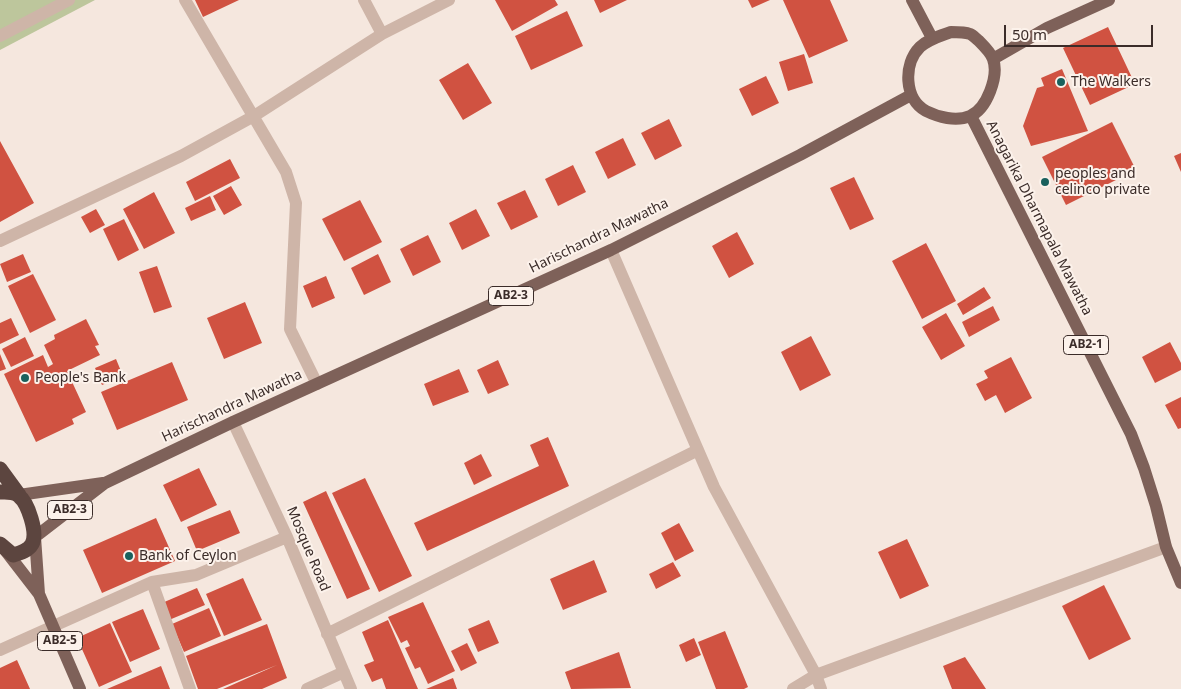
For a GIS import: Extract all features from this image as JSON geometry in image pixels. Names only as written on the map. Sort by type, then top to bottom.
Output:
[{"type":"highway","points":[[0,469],[24,501],[30,515],[35,537],[32,545],[23,552],[13,555],[2,548]]},
{"type":"highway","points":[[0,492],[12,492],[19,496]]},
{"type":"main road","points":[[912,0],[932,38]]},
{"type":"main road","points":[[993,59],[1047,28],[1110,0]]},
{"type":"main road","points":[[951,32],[970,34],[983,45],[993,59],[994,75],[991,91],[983,105],[971,116],[954,118],[936,116],[921,108],[911,95],[910,62],[919,48],[932,38],[951,32]]},
{"type":"main road","name":"Harischandra Mawatha","points":[[35,537],[105,483],[233,422],[611,250],[800,155],[911,95]]},
{"type":"main road","name":"Anagarika Dharmapala Mawatha","points":[[971,116],[1131,434],[1147,478],[1166,547],[1181,583]]},
{"type":"main road","name":"Harischandra Mawatha","points":[[19,496],[105,483]]},
{"type":"main road","name":"AB2-5","points":[[35,537],[38,594]]},
{"type":"main road","name":"AB2-5","points":[[2,548],[38,594],[80,689]]},
{"type":"street","points":[[0,36],[69,0]]},
{"type":"street","points":[[185,0],[286,172],[296,203],[290,329],[317,384]]},
{"type":"street","points":[[364,0],[382,34]]},
{"type":"street","points":[[0,241],[181,156],[254,116],[382,34],[449,0]]},
{"type":"street","points":[[611,250],[714,488],[822,689]]},
{"type":"street","name":"Mosque Road","points":[[233,422],[287,537],[351,689]]},
{"type":"street","points":[[327,634],[698,450]]},
{"type":"street","points":[[0,650],[152,582],[196,575],[287,537]]},
{"type":"street","points":[[793,689],[816,675],[1166,547]]},
{"type":"street","points":[[152,582],[190,689]]},
{"type":"street","points":[[308,689],[344,672]]},
{"type":"green space","points":[[0,0],[95,0],[0,50]]},
{"type":"building","points":[[195,0],[239,0],[203,17]]},
{"type":"building","points":[[495,0],[555,0],[558,5],[512,31]]},
{"type":"building","points":[[594,0],[627,0],[600,13]]},
{"type":"building","points":[[748,0],[770,0],[752,8]]},
{"type":"building","points":[[783,0],[830,0],[848,41],[809,58]]},
{"type":"building","points":[[567,11],[583,46],[531,70],[515,36]]},
{"type":"building","points":[[1108,27],[1135,84],[1090,105],[1063,48]]},
{"type":"building","points":[[804,54],[813,83],[788,91],[779,62]]},
{"type":"building","points":[[468,63],[492,103],[463,120],[439,80]]},
{"type":"building","points":[[1062,69],[1088,131],[1031,146],[1023,126],[1037,88],[1044,86],[1041,78]]},
{"type":"building","points":[[766,76],[779,103],[752,116],[739,89]]},
{"type":"building","points":[[669,119],[682,146],[655,160],[641,133]]},
{"type":"building","points":[[1112,122],[1136,170],[1066,205],[1042,157]]},
{"type":"building","points":[[623,138],[636,165],[608,179],[595,152]]},
{"type":"building","points":[[0,141],[34,203],[0,222]]},
{"type":"building","points":[[1181,153],[1181,172],[1174,156]]},
{"type":"building","points":[[230,159],[240,178],[195,201],[186,182]]},
{"type":"building","points":[[573,165],[586,192],[558,206],[545,179]]},
{"type":"building","points":[[854,177],[874,219],[850,230],[830,188]]},
{"type":"building","points":[[231,186],[242,205],[224,215],[213,196]]},
{"type":"building","points":[[525,190],[538,217],[511,230],[497,203]]},
{"type":"building","points":[[154,192],[175,233],[144,249],[123,209]]},
{"type":"building","points":[[210,196],[216,210],[191,221],[185,208]]},
{"type":"building","points":[[360,200],[382,242],[344,261],[322,219]]},
{"type":"building","points":[[96,209],[105,225],[90,233],[81,217]]},
{"type":"building","points":[[476,209],[490,236],[462,250],[449,223]]},
{"type":"building","points":[[124,219],[139,250],[118,261],[103,229]]},
{"type":"building","points":[[737,232],[754,264],[729,278],[712,246]]},
{"type":"building","points":[[428,235],[441,262],[413,276],[400,249]]},
{"type":"building","points":[[926,243],[956,301],[922,319],[892,261]]},
{"type":"building","points":[[23,254],[31,272],[7,282],[0,264]]},
{"type":"building","points":[[378,254],[391,282],[364,295],[351,268]]},
{"type":"building","points":[[157,266],[172,307],[154,313],[139,272]]},
{"type":"building","points":[[33,274],[56,320],[30,333],[8,286]]},
{"type":"building","points":[[326,276],[335,298],[312,308],[303,286]]},
{"type":"building","points":[[984,287],[991,298],[963,315],[957,304]]},
{"type":"building","points":[[245,302],[262,343],[224,359],[207,318]]},
{"type":"building","points":[[993,306],[1000,320],[969,337],[962,322]]},
{"type":"building","points":[[946,313],[965,346],[941,360],[922,327]]},
{"type":"building","points":[[11,318],[19,335],[0,344],[0,323]]},
{"type":"building","points":[[86,319],[99,345],[95,346],[100,355],[67,371],[86,412],[72,419],[74,424],[36,442],[4,374],[43,355],[48,367],[53,364],[44,345],[55,339],[54,335]]},
{"type":"building","points":[[811,336],[831,375],[800,391],[781,352]]},
{"type":"building","points":[[25,337],[34,356],[11,367],[2,349]]},
{"type":"building","points":[[1170,342],[1181,363],[1181,370],[1155,383],[1142,357]]},
{"type":"building","points":[[0,354],[6,369],[0,371]]},
{"type":"building","points":[[1011,357],[1032,398],[1005,413],[996,395],[985,401],[976,384],[988,378],[984,371]]},
{"type":"building","points":[[116,359],[123,376],[102,385],[95,368]]},
{"type":"building","points":[[498,360],[509,385],[488,394],[477,370]]},
{"type":"building","points":[[172,362],[188,400],[117,430],[101,392]]},
{"type":"building","points":[[459,369],[469,392],[433,406],[424,384]]},
{"type":"building","points":[[1181,397],[1181,428],[1178,429],[1165,405]]},
{"type":"building","points":[[548,437],[569,486],[427,551],[414,523],[539,466],[530,445]]},
{"type":"building","points":[[481,454],[492,476],[474,485],[464,463]]},
{"type":"building","points":[[199,468],[217,505],[181,522],[163,485]]},
{"type":"building","points":[[365,478],[412,576],[379,592],[332,493]]},
{"type":"building","points":[[326,491],[370,589],[347,599],[303,502]]},
{"type":"building","points":[[230,510],[240,533],[197,551],[187,527]]},
{"type":"building","name":"Bank of Ceylon","points":[[156,518],[175,561],[102,593],[83,550]]},
{"type":"building","points":[[679,523],[694,551],[675,561],[661,533]]},
{"type":"building","points":[[907,539],[929,586],[900,599],[878,552]]},
{"type":"building","points":[[594,560],[607,592],[563,610],[550,579]]},
{"type":"building","points":[[673,562],[681,576],[656,589],[649,574]]},
{"type":"building","points":[[243,578],[262,620],[224,636],[206,594]]},
{"type":"building","points":[[1104,585],[1131,639],[1089,660],[1062,606]]},
{"type":"building","points":[[197,588],[205,605],[169,620],[162,603]]},
{"type":"building","points":[[423,602],[455,671],[428,684],[420,667],[415,669],[405,648],[410,646],[407,640],[401,643],[388,617]]},
{"type":"building","points":[[209,608],[221,636],[184,652],[172,624]]},
{"type":"building","points":[[143,609],[160,649],[130,662],[112,622]]},
{"type":"building","points":[[388,620],[418,689],[386,689],[382,678],[372,682],[364,665],[374,661],[362,632]]},
{"type":"building","points":[[489,620],[499,643],[478,652],[468,629]]},
{"type":"building","points":[[110,623],[132,672],[99,687],[77,638]]},
{"type":"building","points":[[267,624],[287,678],[262,689],[223,689],[277,665],[217,689],[198,689],[186,656]]},
{"type":"building","points":[[725,631],[748,687],[744,689],[716,689],[698,642]]},
{"type":"building","points":[[694,638],[701,655],[686,662],[679,645]]},
{"type":"building","points":[[467,643],[477,663],[461,671],[451,651]]},
{"type":"building","points":[[619,652],[631,688],[571,689],[565,672]]},
{"type":"building","points":[[965,657],[986,689],[952,689],[943,666]]},
{"type":"building","points":[[17,660],[30,689],[0,689],[0,668]]},
{"type":"building","points":[[161,666],[170,689],[107,689]]},
{"type":"building","points":[[453,678],[457,689],[426,689]]},
{"type":"place","name":"The Walkers","points":[[1061,82]]},
{"type":"place","name":"peoples and celinco private","points":[[1045,182]]},
{"type":"place","name":"People's Bank","points":[[25,378]]},
{"type":"place","name":"Bank of Ceylon","points":[[129,556]]}]
